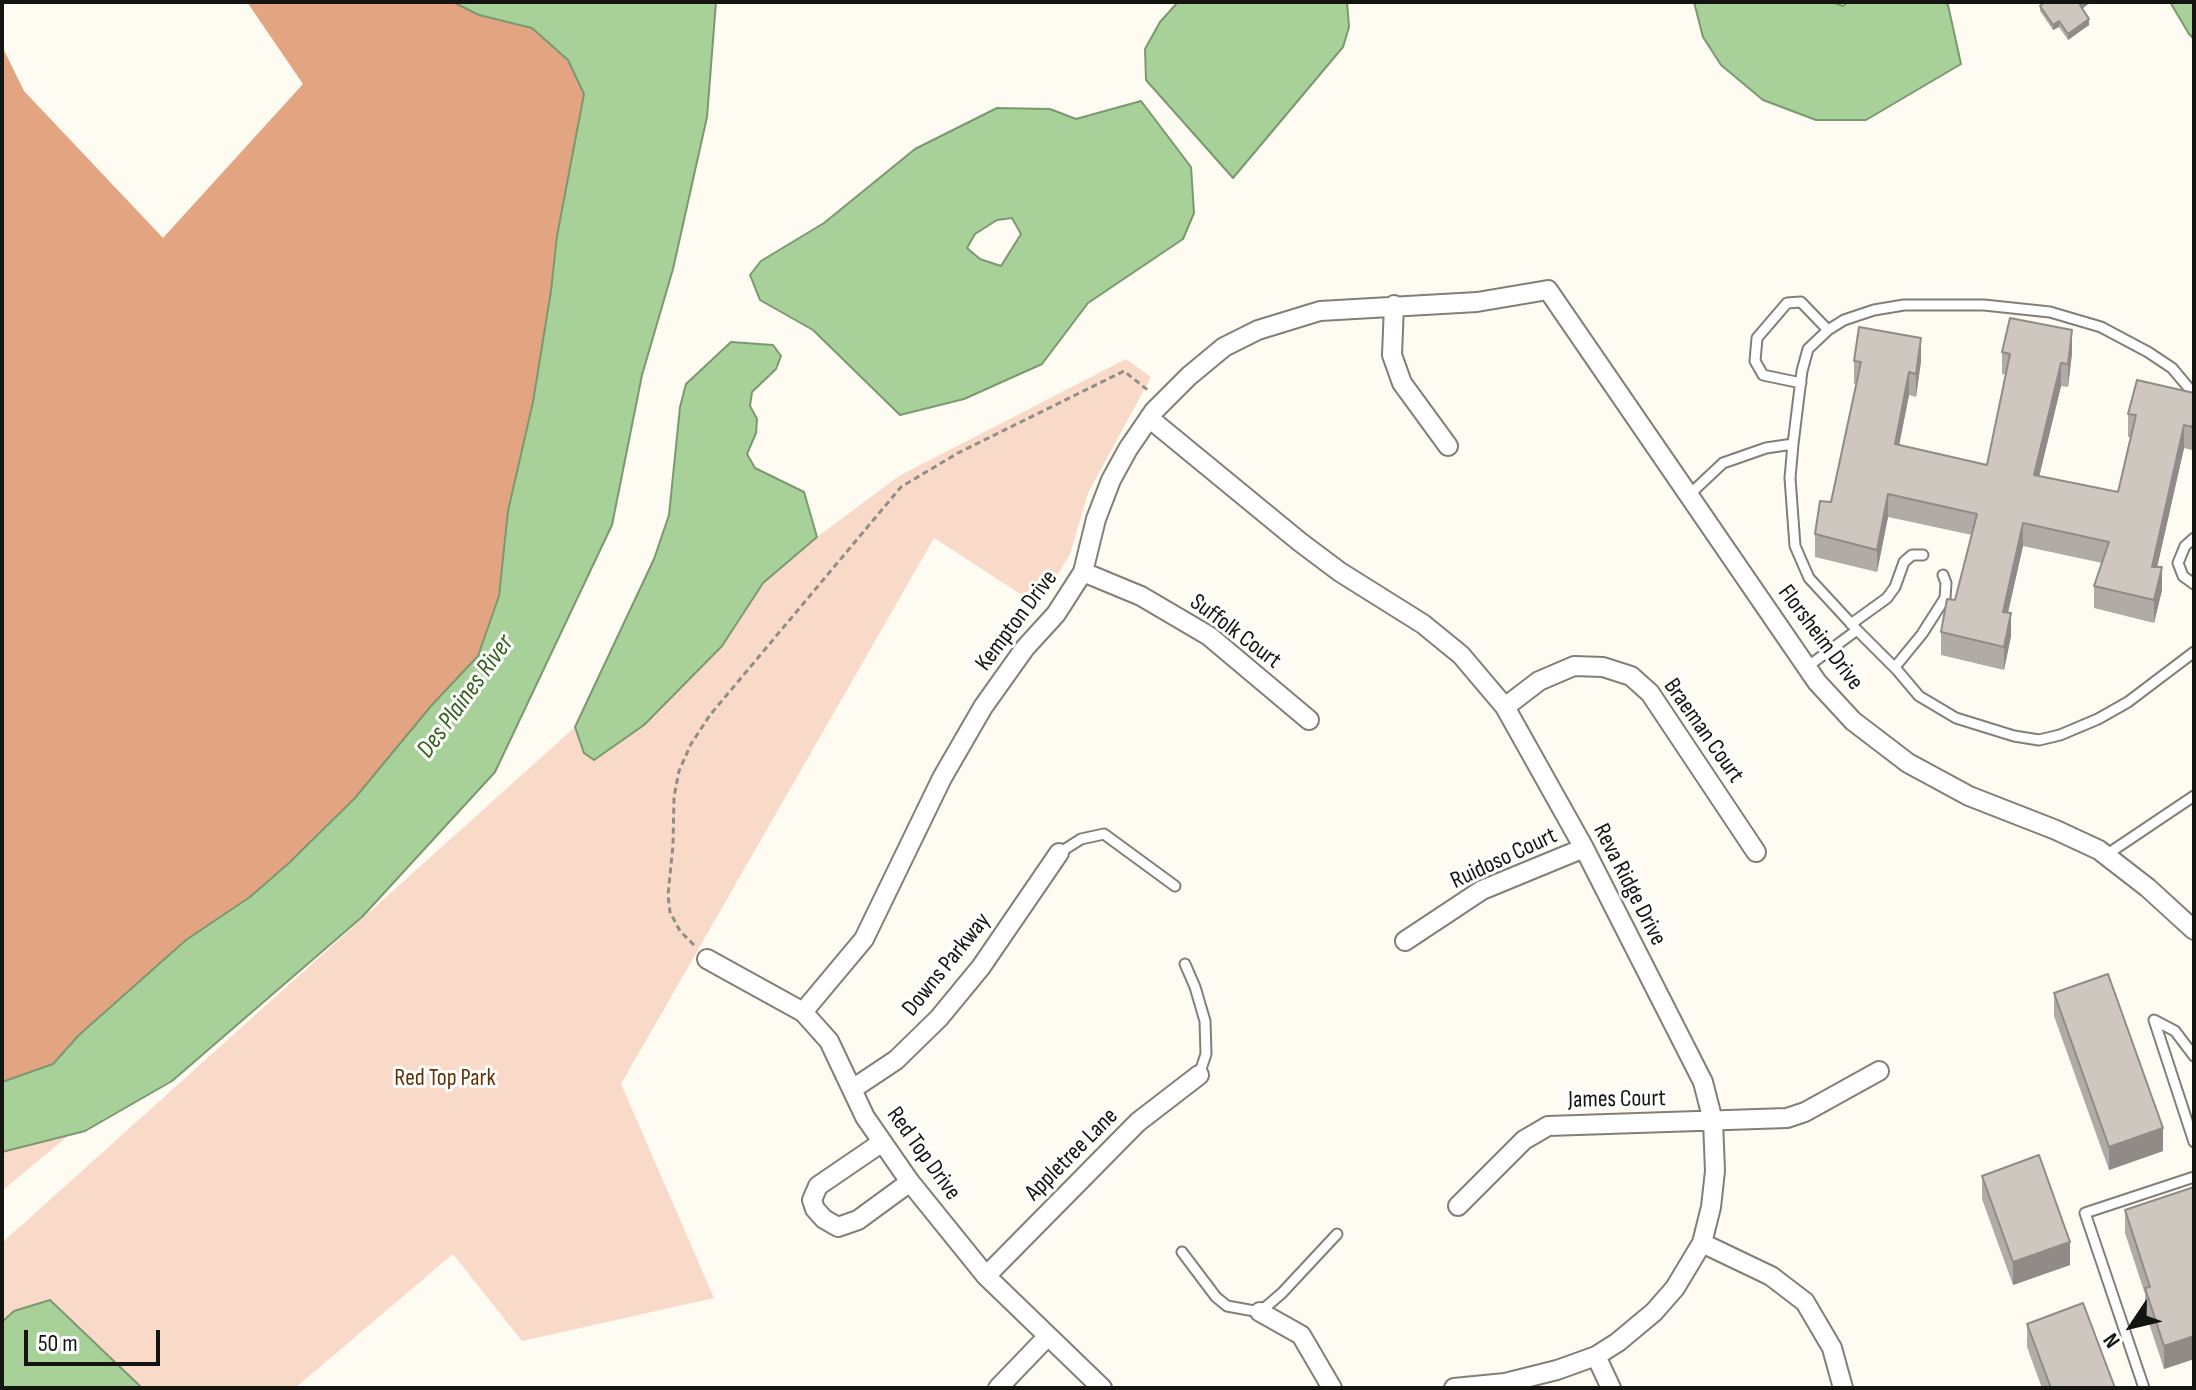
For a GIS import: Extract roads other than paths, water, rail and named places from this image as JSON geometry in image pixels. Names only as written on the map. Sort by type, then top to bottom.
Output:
[{"type":"street","name":"Kempton Drive","points":[[803,1012],[864,939],[942,778],[983,707],[1025,648],[1056,614],[1083,572],[1096,519],[1111,480],[1149,418],[1189,376],[1224,347],[1258,330],[1320,311],[1477,302],[1548,290]]},
{"type":"street","name":"Florsheim Drive","points":[[1548,290],[1817,682],[1853,721],[1908,763],[1969,796],[2056,830],[2106,855],[2194,930]]},
{"type":"street","points":[[1394,305],[1392,355],[1402,383],[1448,446]]},
{"type":"street","name":"Reva Ridge Drive","points":[[1149,418],[1300,542],[1340,572],[1367,586],[1461,655],[1505,707],[1584,848],[1703,1082],[1713,1121],[1715,1171],[1711,1207],[1702,1243],[1675,1288],[1654,1312],[1596,1356],[1505,1383],[1454,1388]]},
{"type":"street","name":"Suffolk Court","points":[[1083,572],[1141,596],[1209,636],[1309,720]]},
{"type":"street","name":"Braeman Court","points":[[1505,707],[1539,681],[1574,666],[1603,667],[1631,676],[1650,693],[1756,852]]},
{"type":"street","name":"Ruidoso Court","points":[[1405,941],[1482,890],[1584,848]]},
{"type":"street","name":"Downs Parkway","points":[[854,1088],[896,1060],[939,1018],[981,967],[1059,853]]},
{"type":"street","name":"Red Top Drive","points":[[707,959],[803,1012],[829,1041],[854,1088],[865,1117],[910,1182],[986,1276],[1102,1388]]},
{"type":"street","name":"James Court","points":[[1458,1206],[1524,1140],[1548,1126],[1787,1118],[1805,1112],[1879,1071]]},
{"type":"street","name":"Appletree Lane","points":[[986,1276],[1138,1122],[1199,1075]]},
{"type":"street","points":[[881,1143],[818,1186],[812,1200],[815,1209],[838,1227],[858,1220],[910,1182]]},
{"type":"street","points":[[1702,1243],[1771,1276],[1805,1302],[1832,1348],[1843,1388]]},
{"type":"street","points":[[1260,1312],[1301,1335],[1332,1388]]},
{"type":"street","points":[[998,1388],[1048,1336]]},
{"type":"street","points":[[1596,1356],[1611,1388]]},
{"type":"lane","points":[[1801,383],[1763,375],[1755,361],[1757,338],[1787,303],[1801,302],[1828,330]]},
{"type":"lane","points":[[2194,394],[2172,368],[2148,352],[2101,327],[2050,312],[1984,305],[1904,305],[1874,310],[1844,320],[1808,349],[1790,478],[1795,546],[1809,578],[1919,696],[1956,718],[2014,736],[2039,740],[2060,735],[2128,702],[2194,652]]},
{"type":"lane","points":[[1689,495],[1723,463],[1766,448],[1793,444]]},
{"type":"lane","points":[[2194,538],[2185,546],[2178,563],[2183,576],[2194,584]]},
{"type":"lane","points":[[1807,667],[1887,598],[1895,587],[1904,562],[1912,555],[1923,555]]},
{"type":"lane","points":[[1895,667],[1922,634],[1945,598],[1943,575]]},
{"type":"lane","points":[[2106,855],[2194,796]]},
{"type":"lane","points":[[1059,853],[1081,839],[1104,834],[1175,886]]},
{"type":"lane","points":[[1185,964],[1205,1021],[1206,1054],[1199,1075]]},
{"type":"lane","points":[[2194,1056],[2175,1031],[2154,1020],[2194,1142]]},
{"type":"lane","points":[[2144,1388],[2085,1213],[2194,1177]]},
{"type":"lane","points":[[1182,1252],[1216,1297],[1227,1306],[1260,1312],[1337,1234]]},
{"type":"water","name":"Des Plaines River","points":[[453,2],[716,2],[707,117],[673,269],[642,375],[612,525],[495,772],[362,917],[172,1081],[85,1131],[2,1152],[2,1082],[53,1064],[79,1035],[186,940],[250,897],[289,863],[355,798],[431,706],[478,656],[499,596],[508,511],[533,402],[557,236],[584,94],[568,60],[532,28],[479,15]]},
{"type":"water","points":[[1178,2],[1347,2],[1349,27],[1343,47],[1233,178],[1146,80],[1145,49],[1160,22]]},
{"type":"water","points":[[1694,2],[1832,2],[1843,6],[1848,2],[1945,2],[1961,64],[1866,120],[1816,120],[1763,100],[1721,65],[1703,37]]},
{"type":"water","points":[[2170,2],[2194,2],[2194,39],[2189,34]]},
{"type":"water","points":[[1141,101],[1191,167],[1194,213],[1183,239],[1088,303],[1042,364],[964,399],[900,415],[813,330],[760,300],[750,275],[761,261],[824,223],[915,149],[997,108],[1050,109],[1076,119]],"holes":[[[1012,218],[1021,234],[1001,266],[980,259],[967,248],[975,234],[997,220]]]},
{"type":"water","points":[[731,342],[773,345],[781,356],[776,369],[752,392],[750,406],[757,419],[756,433],[747,454],[755,468],[804,492],[817,537],[763,583],[722,646],[644,725],[594,760],[584,753],[575,727],[654,559],[669,515],[680,407],[686,384]]},
{"type":"water","points":[[50,1300],[142,1388],[2,1388],[2,1322],[14,1311]]},
{"type":"park label","name":"Red Top Park","points":[[445,1079]]}]
